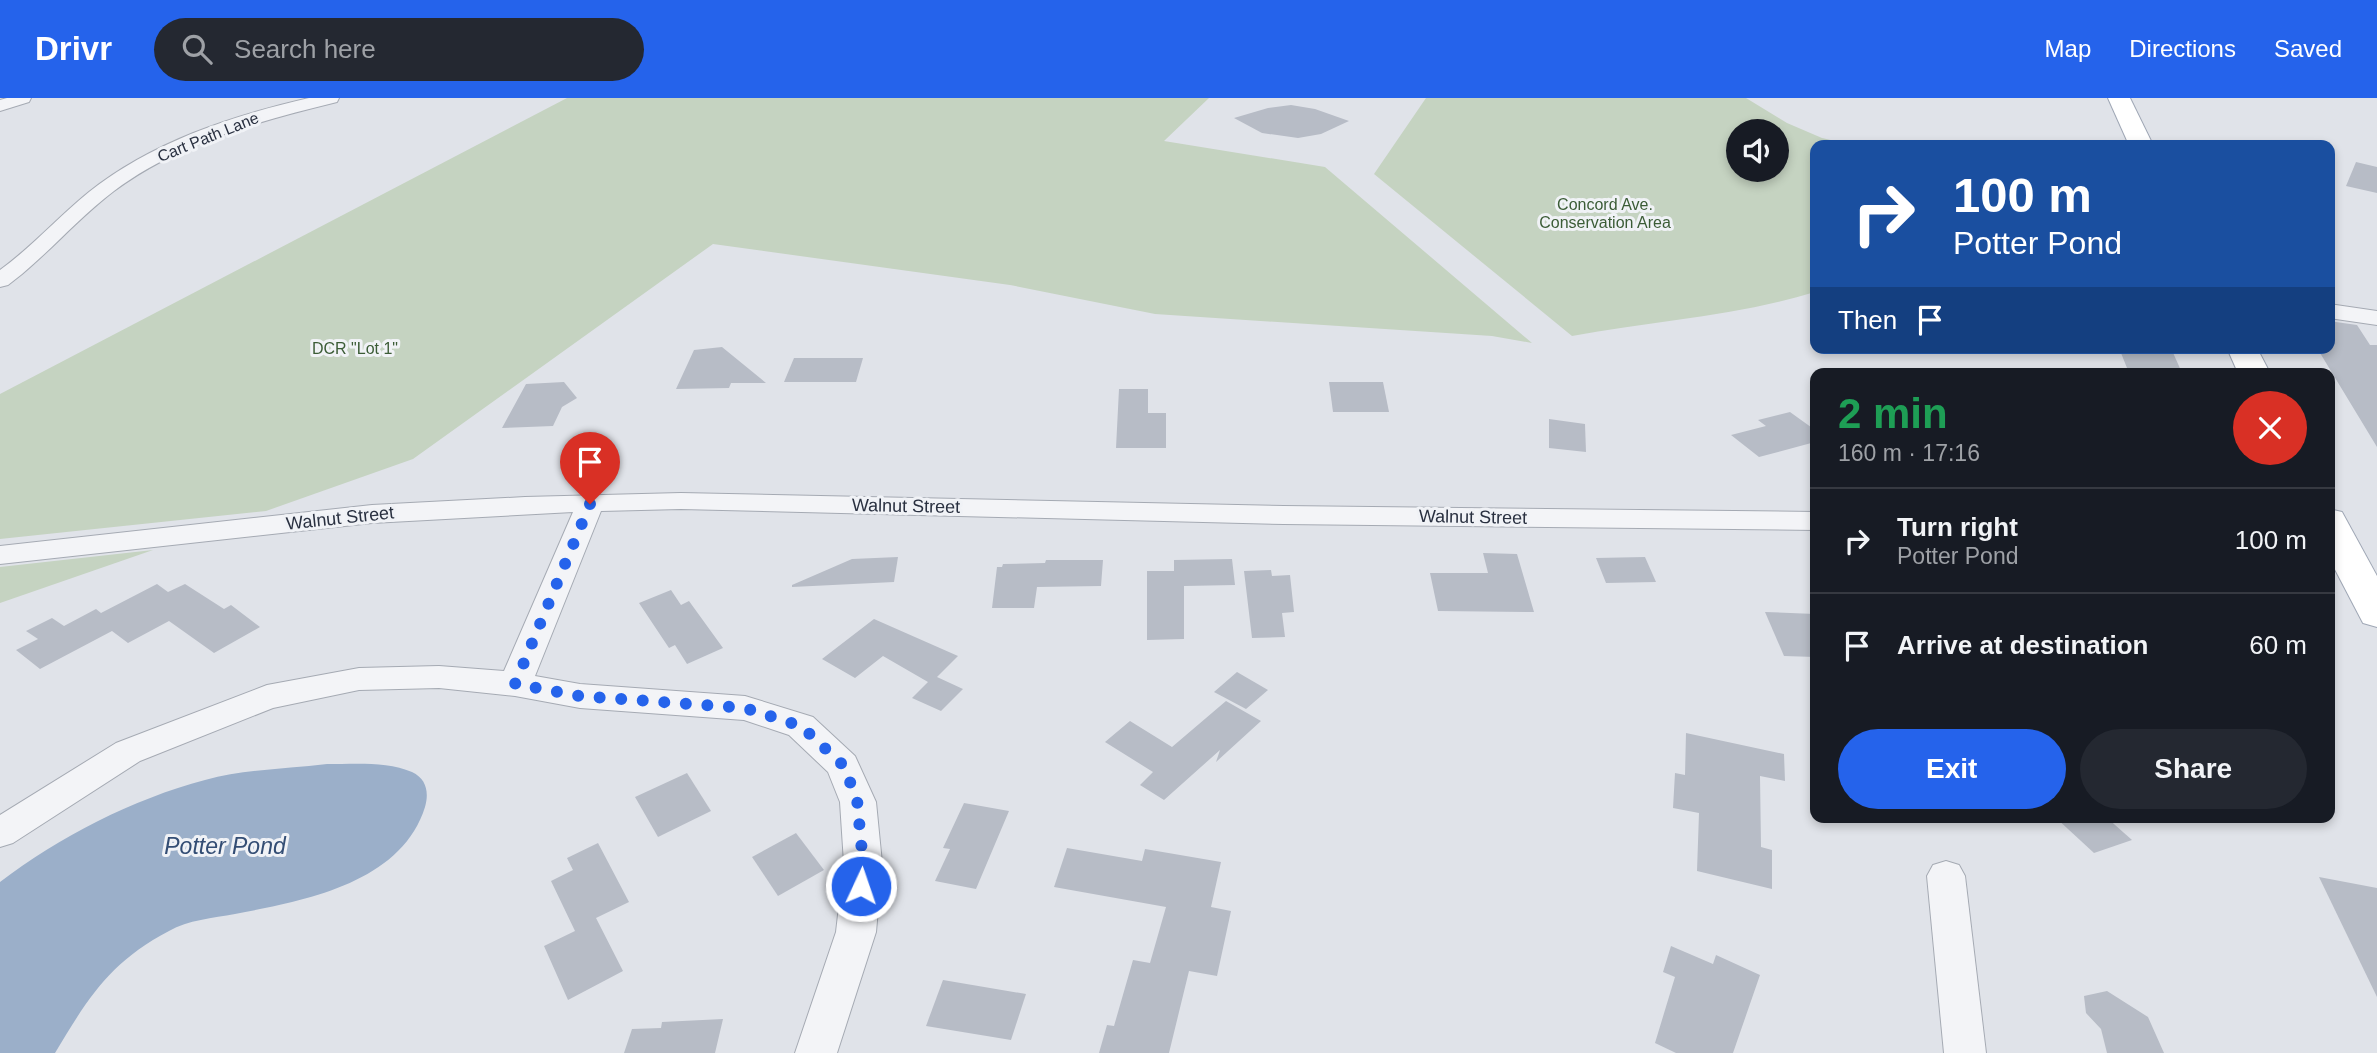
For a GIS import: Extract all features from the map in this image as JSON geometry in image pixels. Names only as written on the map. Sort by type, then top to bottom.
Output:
[{"type":"main road","points":[[2119,98],[2139,140]]},
{"type":"main road","points":[[2339,556],[2377,614]]},
{"type":"street","points":[[0,106],[23,98]]},
{"type":"street","name":"Cart Path Lane","points":[[0,280],[37,251],[108,187],[142,164],[230,126],[287,108],[331,98]]},
{"type":"street","points":[[0,253],[37,251]]},
{"type":"street","points":[[2335,312],[2377,318]]},
{"type":"street","name":"Walnut Street","points":[[0,555],[373,514],[681,501],[1283,515],[1810,521]]},
{"type":"street","points":[[515,684],[590,504]]},
{"type":"street","points":[[0,833],[128,752],[267,697],[359,679],[439,677],[515,684],[580,696],[745,708],[801,726],[843,765],[858,802],[863,863],[856,932],[816,1053]]},
{"type":"street","points":[[1946,876],[1965,1053]]},
{"type":"green space","name":"DCR \"Lot 1\"","points":[[567,98],[1209,98],[1164,141],[1325,167],[1532,343],[1492,336],[1155,314],[1010,285],[713,244],[413,459],[266,511],[0,539],[0,394]]},
{"type":"green space","name":"Concord Ave. Conservation Area","points":[[1426,98],[1746,98],[1780,119],[1726,119],[1726,182],[1789,182],[1789,124],[1831,140],[1810,140],[1810,293],[1725,313],[1572,336],[1374,174]]},
{"type":"green space","points":[[153,550],[0,603],[0,567]]},
{"type":"water","name":"Potter Pond","points":[[327,764],[392,766],[412,772],[421,778],[427,792],[425,807],[413,833],[395,854],[372,871],[318,895],[176,927],[131,955],[102,983],[55,1053],[0,1053],[0,882],[47,850],[98,821],[178,788],[220,776],[251,771]]},
{"type":"building","points":[[1291,105],[1315,109],[1349,121],[1321,134],[1298,138],[1262,133],[1234,118],[1268,108]]},
{"type":"building","points":[[2356,162],[2377,167],[2377,193],[2346,186]]},
{"type":"building","points":[[2335,322],[2357,325],[2370,345],[2377,345],[2377,447],[2335,378],[2335,368],[2329,368],[2321,354],[2335,354]]},
{"type":"building","points":[[722,347],[766,383],[731,383],[729,388],[676,389],[694,350]]},
{"type":"building","points":[[2121,354],[2174,354],[2180,368],[2127,368]]},
{"type":"building","points":[[794,358],[863,358],[856,382],[784,382]]},
{"type":"building","points":[[564,382],[577,398],[562,407],[553,426],[502,428],[526,384]]},
{"type":"building","points":[[1329,382],[1383,382],[1389,412],[1333,412]]},
{"type":"building","points":[[1119,389],[1148,389],[1148,413],[1166,413],[1166,448],[1116,448]]},
{"type":"building","points":[[1790,412],[1810,426],[1810,443],[1759,457],[1731,435],[1766,426],[1758,420]]},
{"type":"building","points":[[1549,419],[1585,424],[1586,452],[1549,448]]},
{"type":"building","points":[[1483,553],[1517,554],[1534,612],[1438,611],[1430,573],[1488,573]]},
{"type":"building","points":[[898,557],[894,582],[792,587],[852,559]]},
{"type":"building","points":[[1645,557],[1656,582],[1606,583],[1596,558]]},
{"type":"building","points":[[1232,559],[1235,585],[1184,586],[1184,639],[1147,640],[1147,571],[1174,571],[1174,560]]},
{"type":"building","points":[[1046,560],[1103,560],[1101,586],[1037,587],[1034,608],[992,608],[997,567],[1002,567],[1003,564],[1045,563]]},
{"type":"building","points":[[1271,570],[1272,576],[1290,575],[1294,612],[1282,613],[1285,637],[1252,638],[1244,571]]},
{"type":"building","points":[[157,584],[168,592],[185,584],[224,609],[231,605],[260,627],[214,653],[169,621],[128,643],[112,631],[40,669],[16,650],[38,639],[26,631],[52,618],[64,626],[96,609],[101,613]]},
{"type":"building","points":[[671,590],[681,605],[689,601],[723,648],[687,664],[675,645],[669,648],[639,603]]},
{"type":"building","points":[[1765,612],[1810,614],[1810,657],[1784,656]]},
{"type":"building","points":[[874,619],[958,656],[937,677],[963,689],[941,711],[912,698],[928,682],[883,656],[855,678],[822,659]]},
{"type":"building","points":[[1237,672],[1268,690],[1246,709],[1214,692]]},
{"type":"building","points":[[1226,701],[1261,721],[1216,762],[1220,750],[1164,800],[1140,785],[1153,772],[1105,742],[1130,721],[1172,747]]},
{"type":"building","points":[[1686,733],[1784,754],[1785,781],[1760,776],[1761,847],[1772,850],[1772,889],[1697,871],[1699,813],[1673,808],[1675,773],[1685,775]]},
{"type":"building","points":[[687,773],[711,811],[658,837],[635,797]]},
{"type":"building","points":[[964,803],[1009,811],[976,889],[935,881],[950,849],[943,848]]},
{"type":"building","points":[[2062,823],[2113,823],[2132,840],[2094,853]]},
{"type":"building","points":[[796,833],[824,870],[778,896],[752,857]]},
{"type":"building","points":[[598,843],[629,902],[596,918],[623,971],[568,1000],[544,946],[575,931],[551,881],[573,870],[567,858]]},
{"type":"building","points":[[1067,848],[1142,861],[1145,849],[1221,862],[1211,907],[1231,911],[1217,976],[1189,971],[1169,1053],[1099,1053],[1107,1025],[1114,1026],[1133,960],[1150,963],[1166,907],[1054,887]]},
{"type":"building","points":[[2319,877],[2377,888],[2377,997]]},
{"type":"building","points":[[1671,946],[1713,964],[1716,955],[1760,975],[1733,1053],[1676,1053],[1655,1043],[1675,977],[1663,972]]},
{"type":"building","points":[[943,980],[1026,994],[1011,1040],[926,1026]]},
{"type":"building","points":[[2107,991],[2148,1017],[2164,1053],[2107,1053],[2101,1029],[2086,1013],[2084,996]]},
{"type":"building","points":[[723,1019],[715,1053],[624,1053],[632,1029],[661,1028],[662,1022]]},
{"type":"route","points":[[590,504],[515,684],[580,696],[745,708],[801,726],[843,765],[857,799],[863,863],[861,886]]}]
